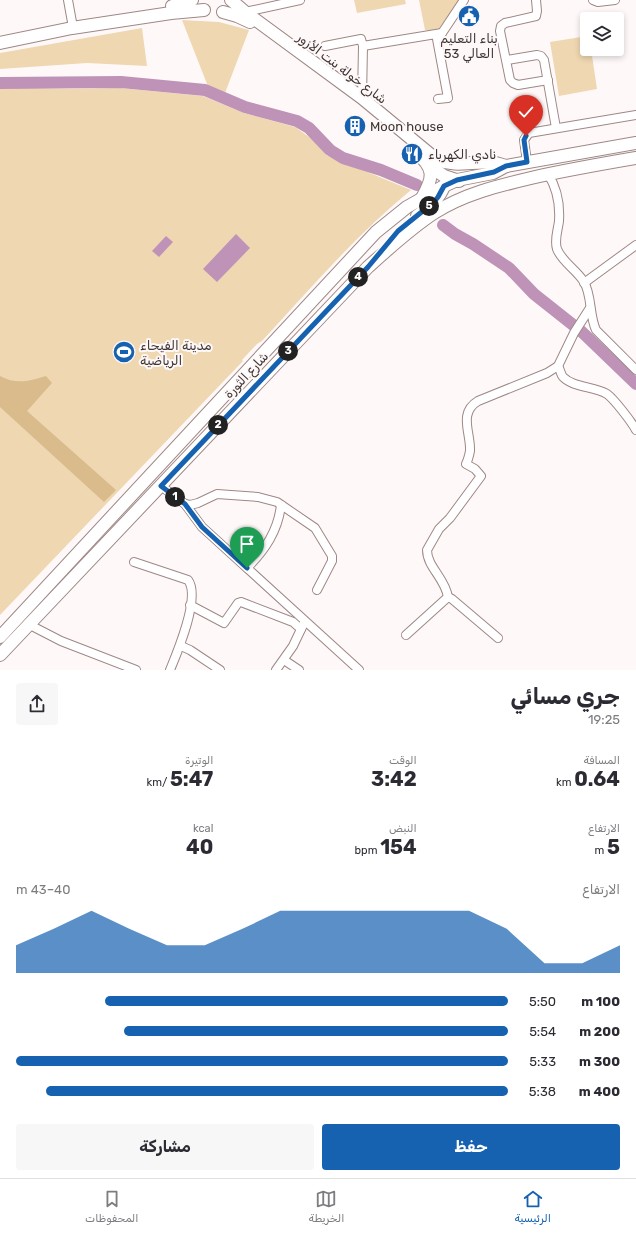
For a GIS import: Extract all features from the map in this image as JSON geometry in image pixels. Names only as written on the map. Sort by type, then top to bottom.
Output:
[{"type":"main road","points":[[0,36],[72,22],[178,5],[192,0]]},
{"type":"main road","points":[[223,12],[228,8],[230,0]]},
{"type":"main road","name":"شارع خولة بنت الأزور","points":[[230,0],[362,98],[433,163]]},
{"type":"main road","name":"شارع خولة بنت الأزور","points":[[0,43],[72,28],[171,12],[201,5],[218,13],[223,12],[242,18],[259,28],[359,105],[424,159],[433,163],[453,164],[487,162],[506,166]]},
{"type":"main road","points":[[444,181],[457,180],[494,172],[506,166],[636,143]]},
{"type":"main road","points":[[457,180],[477,182],[550,169],[590,166],[636,158]]},
{"type":"main road","points":[[433,163],[444,181]]},
{"type":"main road","points":[[421,199],[430,183],[430,171],[433,163]]},
{"type":"main road","name":"شارع الثورة","points":[[0,655],[368,267],[433,214],[460,199],[489,188],[590,166]]},
{"type":"main road","points":[[368,267],[398,231],[434,202],[438,197],[444,181]]},
{"type":"main road","name":"شارع الثورة","points":[[0,637],[376,232],[407,207],[421,199],[444,181]]},
{"type":"street","points":[[68,0],[72,22]]},
{"type":"street","points":[[245,12],[300,0]]},
{"type":"street","points":[[438,99],[448,98],[437,39],[464,0]]},
{"type":"street","points":[[536,0],[536,16],[505,23],[501,26],[500,31],[510,80],[518,85],[548,80]]},
{"type":"street","points":[[593,0],[598,2],[615,0]]},
{"type":"street","points":[[363,46],[442,33]]},
{"type":"street","points":[[325,46],[361,39],[363,46],[362,98]]},
{"type":"street","points":[[506,60],[537,55],[541,56],[544,60],[556,128]]},
{"type":"street","points":[[527,162],[524,140],[529,133],[636,115]]},
{"type":"street","points":[[548,174],[555,185],[559,211],[556,239],[557,249],[584,283],[588,292],[593,324],[596,330],[636,370]]},
{"type":"street","points":[[584,283],[636,245]]},
{"type":"street","points":[[498,638],[448,597],[445,585],[429,560],[427,550],[439,529],[450,518],[481,476],[466,464],[470,451],[467,424],[469,408],[472,404],[478,401],[558,366],[574,333],[590,308]]},
{"type":"street","points":[[558,366],[563,377],[578,385],[602,392],[611,398],[636,430]]},
{"type":"street","points":[[161,486],[185,504],[202,527],[247,568],[303,625],[359,670]]},
{"type":"street","points":[[185,504],[190,505],[217,494],[226,494],[269,499],[281,505],[315,528],[332,556],[332,561],[317,590]]},
{"type":"street","points":[[247,568],[262,552],[271,538],[277,525],[281,505]]},
{"type":"street","points":[[134,562],[188,580],[192,587],[185,631],[170,670]]},
{"type":"street","points":[[406,635],[448,597]]},
{"type":"street","points":[[190,605],[224,623],[238,603],[241,602],[303,625]]},
{"type":"street","points":[[30,625],[61,641],[136,670]]},
{"type":"street","points":[[276,670],[293,646],[303,625]]},
{"type":"street","points":[[180,646],[190,650],[220,670]]},
{"type":"street","points":[[284,660],[298,670]]},
{"type":"shaded area","points":[[354,0],[405,0],[406,4],[357,13]]},
{"type":"shaded area","points":[[419,0],[459,1],[437,31],[425,30]]},
{"type":"shaded area","points":[[182,20],[219,22],[249,30],[225,93],[209,89]]},
{"type":"shaded area","points":[[142,28],[147,66],[87,63],[0,69],[0,53]]},
{"type":"shaded area","points":[[580,37],[580,56],[592,56],[597,89],[559,96],[550,42]]},
{"type":"shaded area","name":"مدينة الفيحاء الرياضية","points":[[120,88],[203,96],[244,113],[295,127],[319,144],[326,155],[411,190],[352,244],[262,341],[257,344],[242,360],[243,361],[0,615],[0,89]]},
{"type":"shaded area","points":[[236,234],[250,248],[217,282],[203,269]]},
{"type":"shaded area","points":[[166,236],[173,242],[159,257],[152,251]]},
{"type":"shaded area","points":[[0,376],[6,379],[28,381],[46,376],[52,383],[27,411],[116,490],[104,502],[0,407]]},
{"type":"waterway","points":[[0,83],[121,82],[205,90],[245,107],[297,121],[309,128],[330,150],[343,158],[381,170],[417,185]]},
{"type":"waterway","points":[[443,225],[509,268],[534,294],[582,332],[636,384]]},
{"type":"place","name":"بناء التعليم العالي 53","points":[[469,16]]},
{"type":"place","name":"Moon house","points":[[355,126]]},
{"type":"place","name":"نادي الكهرباء","points":[[412,154]]},
{"type":"place","name":"مدينة الفيحاء الرياضية","points":[[124,352]]},
{"type":"route","points":[[247,568],[202,527],[185,504],[161,486],[368,267],[390,239],[434,202],[442,192],[444,186],[457,180],[494,172],[506,166],[527,162],[524,140],[526,136]]}]
